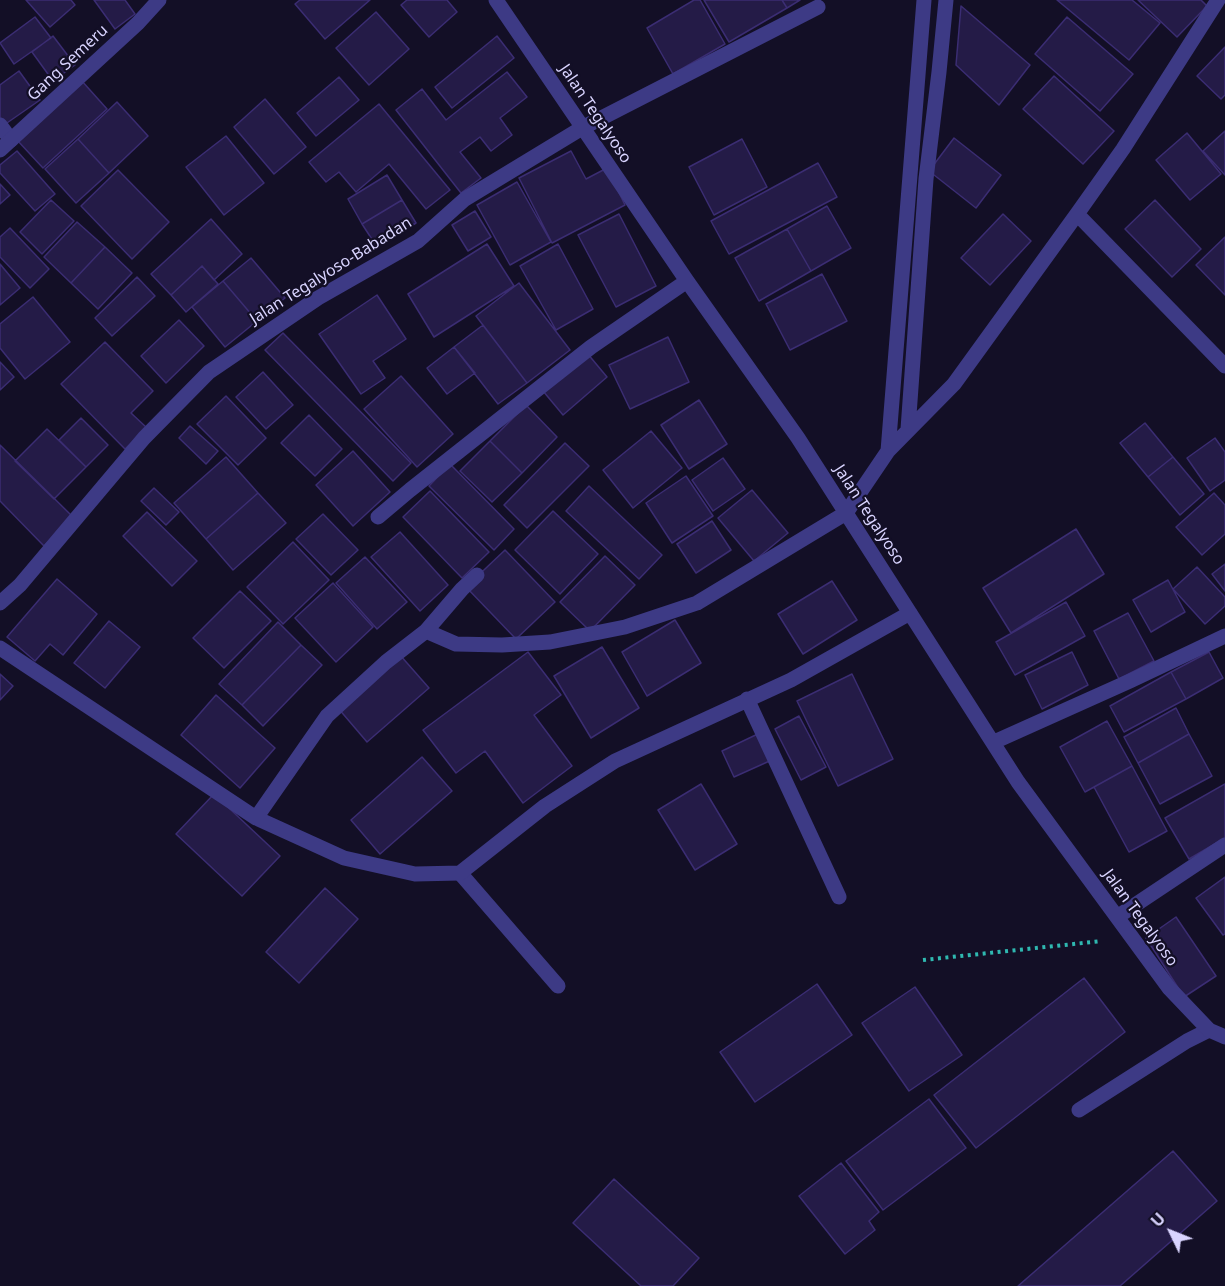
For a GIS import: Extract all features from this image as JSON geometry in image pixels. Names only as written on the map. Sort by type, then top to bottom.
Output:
[{"type":"street","name":"Gang Semeru","points":[[5,145],[138,23],[159,0]]},
{"type":"street","name":"Jalan Tegalyoso","points":[[496,0],[687,281],[798,438],[1018,782],[1169,988],[1209,1030],[1225,1037]]},
{"type":"street","points":[[888,451],[924,0]]},
{"type":"street","points":[[908,429],[926,179],[946,0]]},
{"type":"street","points":[[426,631],[456,644],[502,645],[550,642],[625,627],[697,603],[846,513],[888,451],[954,384],[1123,149],[1218,0]]},
{"type":"street","name":"Jalan Tegalyoso-Babadan","points":[[0,603],[20,585],[144,438],[209,372],[318,298],[418,241],[465,199],[582,128],[818,7]]},
{"type":"street","points":[[0,124],[5,145]]},
{"type":"street","points":[[1077,214],[1225,366]]},
{"type":"street","points":[[378,517],[591,347],[687,281]]},
{"type":"street","points":[[256,818],[327,716],[386,662],[426,631],[477,575]]},
{"type":"street","points":[[0,648],[256,818],[344,858],[415,874],[460,873],[545,806],[615,761],[791,680],[910,612]]},
{"type":"street","points":[[994,742],[1225,636]]},
{"type":"street","points":[[747,699],[839,897]]},
{"type":"street","points":[[1117,917],[1225,845]]},
{"type":"street","points":[[460,873],[558,986]]},
{"type":"street","points":[[1079,1110],[1187,1041],[1209,1030]]},
{"type":"path","points":[[923,960],[1132,938]]},
{"type":"building","points":[[26,0],[71,0],[75,5],[50,27]]},
{"type":"building","points":[[94,0],[125,0],[135,14],[115,29]]},
{"type":"building","points":[[300,0],[370,0],[325,39],[295,4]]},
{"type":"building","points":[[407,0],[447,0],[457,12],[429,37],[401,5]]},
{"type":"building","points":[[694,0],[700,0],[725,44],[673,74],[647,28]]},
{"type":"building","points":[[704,0],[782,0],[787,8],[729,42]]},
{"type":"building","points":[[782,0],[800,0],[787,8]]},
{"type":"building","points":[[1057,0],[1132,0],[1160,23],[1129,60]]},
{"type":"building","points":[[1138,0],[1201,0],[1207,6],[1177,37]]},
{"type":"building","points":[[961,6],[1030,65],[999,105],[956,65]]},
{"type":"building","points":[[376,12],[409,49],[369,85],[336,48]]},
{"type":"building","points":[[35,17],[51,38],[14,64],[0,43]]},
{"type":"building","points":[[1067,17],[1133,74],[1100,111],[1035,54]]},
{"type":"building","points":[[53,36],[75,65],[53,81],[32,52]]},
{"type":"building","points":[[497,36],[514,58],[452,108],[435,87]]},
{"type":"building","points":[[1225,47],[1225,95],[1221,99],[1197,76]]},
{"type":"building","points":[[19,71],[40,100],[4,125],[0,119],[0,85]]},
{"type":"building","points":[[507,72],[527,97],[500,118],[512,135],[491,151],[480,137],[460,152],[481,178],[461,193],[396,110],[422,89],[446,120]]},
{"type":"building","points":[[1054,76],[1114,131],[1083,164],[1023,109]]},
{"type":"building","points":[[339,77],[359,100],[316,136],[297,113]]},
{"type":"building","points":[[81,80],[107,109],[43,168],[17,140]]},
{"type":"building","points":[[265,99],[306,147],[274,174],[234,127]]},
{"type":"building","points":[[117,102],[148,136],[109,173],[78,139]]},
{"type":"building","points":[[379,104],[450,190],[426,209],[389,164],[356,192],[339,172],[326,182],[309,162]]},
{"type":"building","points":[[1225,131],[1225,175],[1203,151]]},
{"type":"building","points":[[1187,133],[1221,174],[1190,200],[1156,160]]},
{"type":"building","points":[[226,136],[264,183],[224,215],[186,167]]},
{"type":"building","points":[[954,138],[1001,175],[976,208],[929,171]]},
{"type":"building","points":[[78,139],[109,173],[76,203],[45,169]]},
{"type":"building","points":[[742,139],[767,187],[714,215],[689,167]]},
{"type":"building","points":[[17,151],[55,194],[35,211],[0,173],[0,165]]},
{"type":"building","points":[[571,151],[586,179],[607,168],[625,205],[552,243],[519,178]]},
{"type":"building","points":[[818,163],[837,197],[729,254],[711,221]]},
{"type":"building","points":[[118,170],[169,222],[132,259],[81,206]]},
{"type":"building","points":[[387,175],[402,200],[362,224],[348,199]]},
{"type":"building","points":[[517,182],[551,242],[510,265],[477,205]]},
{"type":"building","points":[[0,184],[10,195],[0,204]]},
{"type":"building","points":[[51,200],[74,221],[42,254],[20,232]]},
{"type":"building","points":[[402,200],[416,223],[377,247],[362,224]]},
{"type":"building","points":[[1155,200],[1201,249],[1172,277],[1125,229]]},
{"type":"building","points":[[827,206],[851,248],[811,271],[787,229]]},
{"type":"building","points":[[475,211],[491,237],[468,251],[452,225]]},
{"type":"building","points":[[619,214],[656,286],[616,307],[578,235]]},
{"type":"building","points":[[1003,214],[1031,241],[990,285],[961,258]]},
{"type":"building","points":[[211,219],[242,254],[214,280],[202,266],[171,295],[151,274]]},
{"type":"building","points":[[77,222],[105,247],[71,283],[44,257]]},
{"type":"building","points":[[10,228],[49,269],[30,288],[0,257],[0,237]]},
{"type":"building","points":[[787,229],[811,271],[759,301],[735,258]]},
{"type":"building","points":[[1225,237],[1225,295],[1196,265]]},
{"type":"building","points":[[487,244],[514,286],[434,337],[408,294]]},
{"type":"building","points":[[558,244],[593,309],[556,330],[520,266]]},
{"type":"building","points":[[105,247],[132,273],[98,309],[71,283]]},
{"type":"building","points":[[251,258],[285,298],[257,321],[223,281]]},
{"type":"building","points":[[0,264],[20,288],[0,305]]},
{"type":"building","points":[[202,266],[218,284],[186,312],[171,295]]},
{"type":"building","points":[[822,274],[847,321],[790,350],[766,304]]},
{"type":"building","points":[[137,277],[155,296],[112,336],[95,318]]},
{"type":"building","points":[[223,281],[257,321],[225,347],[192,307]]},
{"type":"building","points":[[519,283],[570,350],[527,383],[476,316]]},
{"type":"building","points":[[377,295],[406,339],[373,361],[385,378],[361,394],[319,334]]},
{"type":"building","points":[[33,297],[70,342],[25,379],[0,348],[0,324]]},
{"type":"building","points":[[179,320],[204,346],[166,383],[141,356]]},
{"type":"building","points":[[483,325],[527,383],[498,404],[454,347]]},
{"type":"building","points":[[283,333],[411,463],[393,481],[265,350]]},
{"type":"building","points":[[668,337],[689,382],[630,409],[609,365]]},
{"type":"building","points":[[105,342],[153,391],[131,413],[147,428],[125,449],[61,384]]},
{"type":"building","points":[[454,347],[475,373],[447,394],[427,368]]},
{"type":"building","points":[[587,353],[607,377],[563,415],[543,391]]},
{"type":"building","points":[[0,362],[14,377],[0,390]]},
{"type":"building","points":[[263,372],[293,405],[266,429],[236,397]]},
{"type":"building","points":[[401,376],[453,434],[417,467],[364,409]]},
{"type":"building","points":[[226,396],[266,438],[238,465],[197,424]]},
{"type":"building","points":[[699,400],[727,444],[689,469],[661,425]]},
{"type":"building","points":[[526,405],[557,437],[522,473],[490,441]]},
{"type":"building","points":[[309,415],[342,449],[315,476],[281,443]]},
{"type":"building","points":[[81,418],[108,445],[86,467],[59,440]]},
{"type":"building","points":[[1145,423],[1173,457],[1148,477],[1120,443]]},
{"type":"building","points":[[190,426],[218,451],[206,464],[179,438]]},
{"type":"building","points":[[47,429],[86,467],[54,499],[15,461]]},
{"type":"building","points":[[651,431],[682,468],[633,508],[603,470]]},
{"type":"building","points":[[1215,438],[1225,452],[1225,480],[1210,491],[1187,458]]},
{"type":"building","points":[[490,441],[522,473],[492,502],[460,471]]},
{"type":"building","points":[[565,443],[589,466],[527,528],[504,505]]},
{"type":"building","points":[[0,445],[73,517],[44,546],[0,501]]},
{"type":"building","points":[[353,451],[390,492],[353,526],[316,485]]},
{"type":"building","points":[[226,457],[258,493],[206,539],[174,503]]},
{"type":"building","points":[[1173,457],[1204,494],[1180,515],[1148,477]]},
{"type":"building","points":[[723,458],[745,489],[713,511],[692,480]]},
{"type":"building","points":[[450,464],[514,529],[494,550],[429,486]]},
{"type":"building","points":[[686,476],[713,516],[672,543],[646,503]]},
{"type":"building","points":[[589,486],[662,555],[639,579],[566,511]]},
{"type":"building","points":[[154,488],[179,512],[166,525],[141,501]]},
{"type":"building","points":[[752,490],[788,533],[754,561],[718,518]]},
{"type":"building","points":[[430,491],[489,552],[462,578],[403,517]]},
{"type":"building","points":[[258,493],[286,523],[233,570],[206,539]]},
{"type":"building","points":[[1214,493],[1225,505],[1225,534],[1202,555],[1176,527]]},
{"type":"building","points":[[553,511],[598,554],[560,594],[515,550]]},
{"type":"building","points":[[147,512],[197,561],[172,586],[123,536]]},
{"type":"building","points":[[323,514],[358,550],[331,575],[296,539]]},
{"type":"building","points":[[712,521],[731,550],[696,573],[677,544]]},
{"type":"building","points":[[1076,529],[1104,574],[1011,633],[983,588]]},
{"type":"building","points":[[400,532],[448,585],[420,611],[371,557]]},
{"type":"building","points":[[293,542],[329,580],[283,624],[247,587]]},
{"type":"building","points":[[505,550],[555,602],[516,639],[466,587]]},
{"type":"building","points":[[605,556],[635,585],[590,631],[560,602]]},
{"type":"building","points":[[365,557],[407,602],[377,629],[336,583]]},
{"type":"building","points":[[1225,564],[1225,591],[1212,574]]},
{"type":"building","points":[[1197,567],[1225,597],[1225,606],[1205,624],[1173,589]]},
{"type":"building","points":[[57,579],[97,614],[63,655],[50,644],[35,661],[7,637]]},
{"type":"building","points":[[1168,580],[1185,612],[1151,632],[1133,600]]},
{"type":"building","points":[[832,581],[857,620],[803,654],[778,614]]},
{"type":"building","points":[[333,583],[373,627],[336,662],[295,618]]},
{"type":"building","points":[[240,591],[271,621],[224,668],[193,638]]},
{"type":"building","points":[[1066,602],[1085,636],[1015,675],[996,642]]},
{"type":"building","points":[[1128,613],[1154,661],[1119,679],[1094,631]]},
{"type":"building","points":[[675,620],[701,663],[647,696],[622,652]]},
{"type":"building","points":[[109,621],[140,647],[105,688],[74,663]]},
{"type":"building","points":[[278,622],[301,645],[242,705],[219,684]]},
{"type":"building","points":[[301,645],[322,665],[263,726],[242,705]]},
{"type":"building","points":[[602,647],[639,708],[591,738],[554,676]]},
{"type":"building","points":[[528,652],[561,695],[534,715],[572,766],[523,803],[485,751],[456,773],[423,730]]},
{"type":"building","points":[[1072,652],[1088,685],[1042,709],[1025,675]]},
{"type":"building","points":[[1209,652],[1223,678],[1186,699],[1171,672]]},
{"type":"building","points":[[400,655],[429,688],[367,742],[338,708]]},
{"type":"building","points":[[1171,672],[1186,699],[1124,732],[1110,706]]},
{"type":"building","points":[[0,674],[13,686],[0,700]]},
{"type":"building","points":[[852,674],[893,759],[838,786],[797,701]]},
{"type":"building","points":[[216,695],[275,748],[240,788],[181,735]]},
{"type":"building","points":[[1176,708],[1189,734],[1138,763],[1124,737]]},
{"type":"building","points":[[799,716],[826,767],[801,780],[775,729]]},
{"type":"building","points":[[1107,721],[1132,766],[1085,792],[1060,747]]},
{"type":"building","points":[[762,732],[774,759],[734,777],[722,751]]},
{"type":"building","points":[[1189,734],[1212,776],[1160,804],[1138,763]]},
{"type":"building","points":[[422,757],[452,791],[380,854],[351,820]]},
{"type":"building","points":[[1132,766],[1167,831],[1129,852],[1094,787]]},
{"type":"building","points":[[701,784],[737,844],[695,870],[658,810]]},
{"type":"building","points":[[1225,784],[1225,838],[1189,859],[1165,818]]},
{"type":"building","points":[[214,794],[280,856],[242,896],[176,834]]},
{"type":"building","points":[[1225,877],[1225,934],[1223,935],[1196,898]]},
{"type":"building","points":[[325,888],[358,919],[299,983],[266,952]]},
{"type":"building","points":[[1176,917],[1216,976],[1184,997],[1146,938]]},
{"type":"building","points":[[1084,978],[1125,1032],[976,1148],[934,1095]]},
{"type":"building","points":[[817,984],[852,1035],[755,1102],[720,1052]]},
{"type":"building","points":[[915,987],[962,1055],[909,1091],[862,1023]]},
{"type":"building","points":[[929,1099],[966,1148],[883,1210],[846,1161]]},
{"type":"building","points":[[1173,1151],[1217,1201],[1120,1286],[1018,1286]]},
{"type":"building","points":[[841,1163],[879,1212],[869,1221],[875,1230],[845,1254],[799,1196]]},
{"type":"building","points":[[614,1179],[699,1258],[673,1286],[641,1286],[573,1223]]}]
